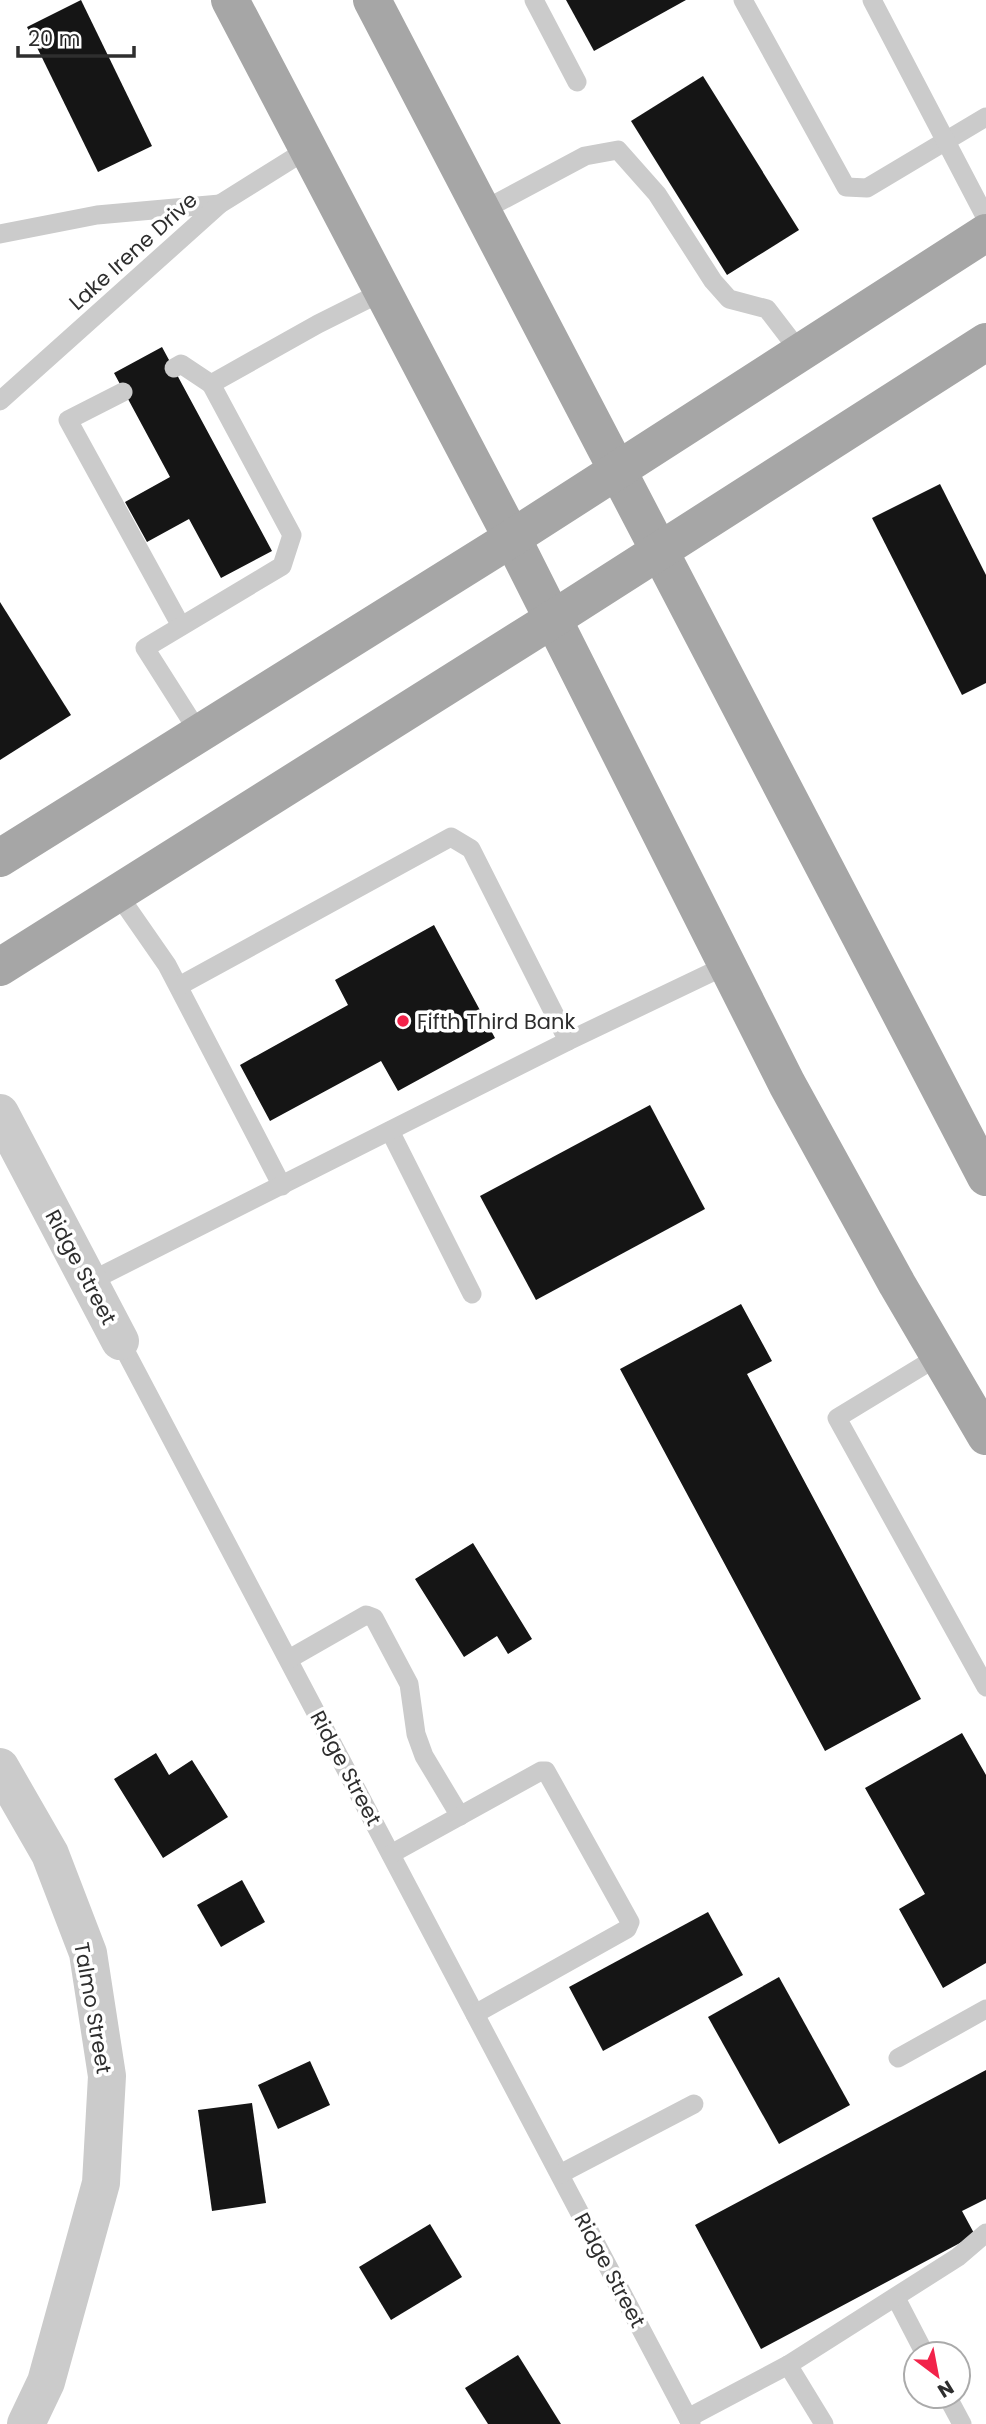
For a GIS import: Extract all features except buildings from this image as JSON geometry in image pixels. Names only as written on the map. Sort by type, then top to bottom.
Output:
[{"type":"main road","points":[[230,0],[512,538],[787,1084],[897,1284],[986,1436]]},
{"type":"main road","points":[[372,0],[986,1177]]},
{"type":"main road","points":[[0,857],[512,538],[986,233]]},
{"type":"main road","points":[[0,967],[553,619],[986,342]]},
{"type":"street","name":"Ridge Street","points":[[0,1113],[120,1341]]},
{"type":"street","name":"Talmo Street","points":[[0,1767],[50,1854],[88,1953],[107,2076],[101,2183],[46,2382],[26,2424]]},
{"type":"lane","points":[[534,0],[577,82]]},
{"type":"lane","points":[[743,0],[846,187],[867,188],[986,117]]},
{"type":"lane","points":[[872,0],[986,218]]},
{"type":"lane","name":"Lake Irene Drive","points":[[0,401],[219,204],[308,149]]},
{"type":"lane","points":[[482,211],[585,156],[618,150],[657,194],[713,281],[729,299],[767,309],[800,352]]},
{"type":"lane","points":[[0,234],[97,215],[219,204]]},
{"type":"lane","points":[[211,384],[318,324],[382,292]]},
{"type":"lane","points":[[174,368],[181,364],[211,384],[292,535],[282,566],[145,648],[199,733]]},
{"type":"lane","points":[[124,393],[68,420],[181,626]]},
{"type":"lane","points":[[178,986],[451,837],[471,849],[568,1041]]},
{"type":"lane","points":[[117,893],[167,965],[282,1186]]},
{"type":"lane","points":[[89,1282],[568,1041],[727,965]]},
{"type":"lane","points":[[390,1132],[472,1294]]},
{"type":"lane","name":"Ridge Street","points":[[120,1341],[690,2421]]},
{"type":"lane","points":[[939,1356],[837,1418],[986,1687]]},
{"type":"lane","points":[[289,1659],[366,1615],[374,1618],[408,1684],[416,1734],[424,1756],[460,1816]]},
{"type":"lane","points":[[391,1854],[541,1771],[546,1771],[630,1922],[626,1929],[475,2014]]},
{"type":"lane","points":[[898,2058],[986,2008]]},
{"type":"lane","points":[[560,2174],[694,2104]]},
{"type":"lane","points":[[690,2421],[788,2365],[895,2298],[958,2257],[986,2234]]},
{"type":"lane","points":[[895,2298],[918,2340]]},
{"type":"lane","points":[[788,2365],[824,2424]]},
{"type":"place","name":"Fifth Third Bank","points":[[403,1021]]}]
